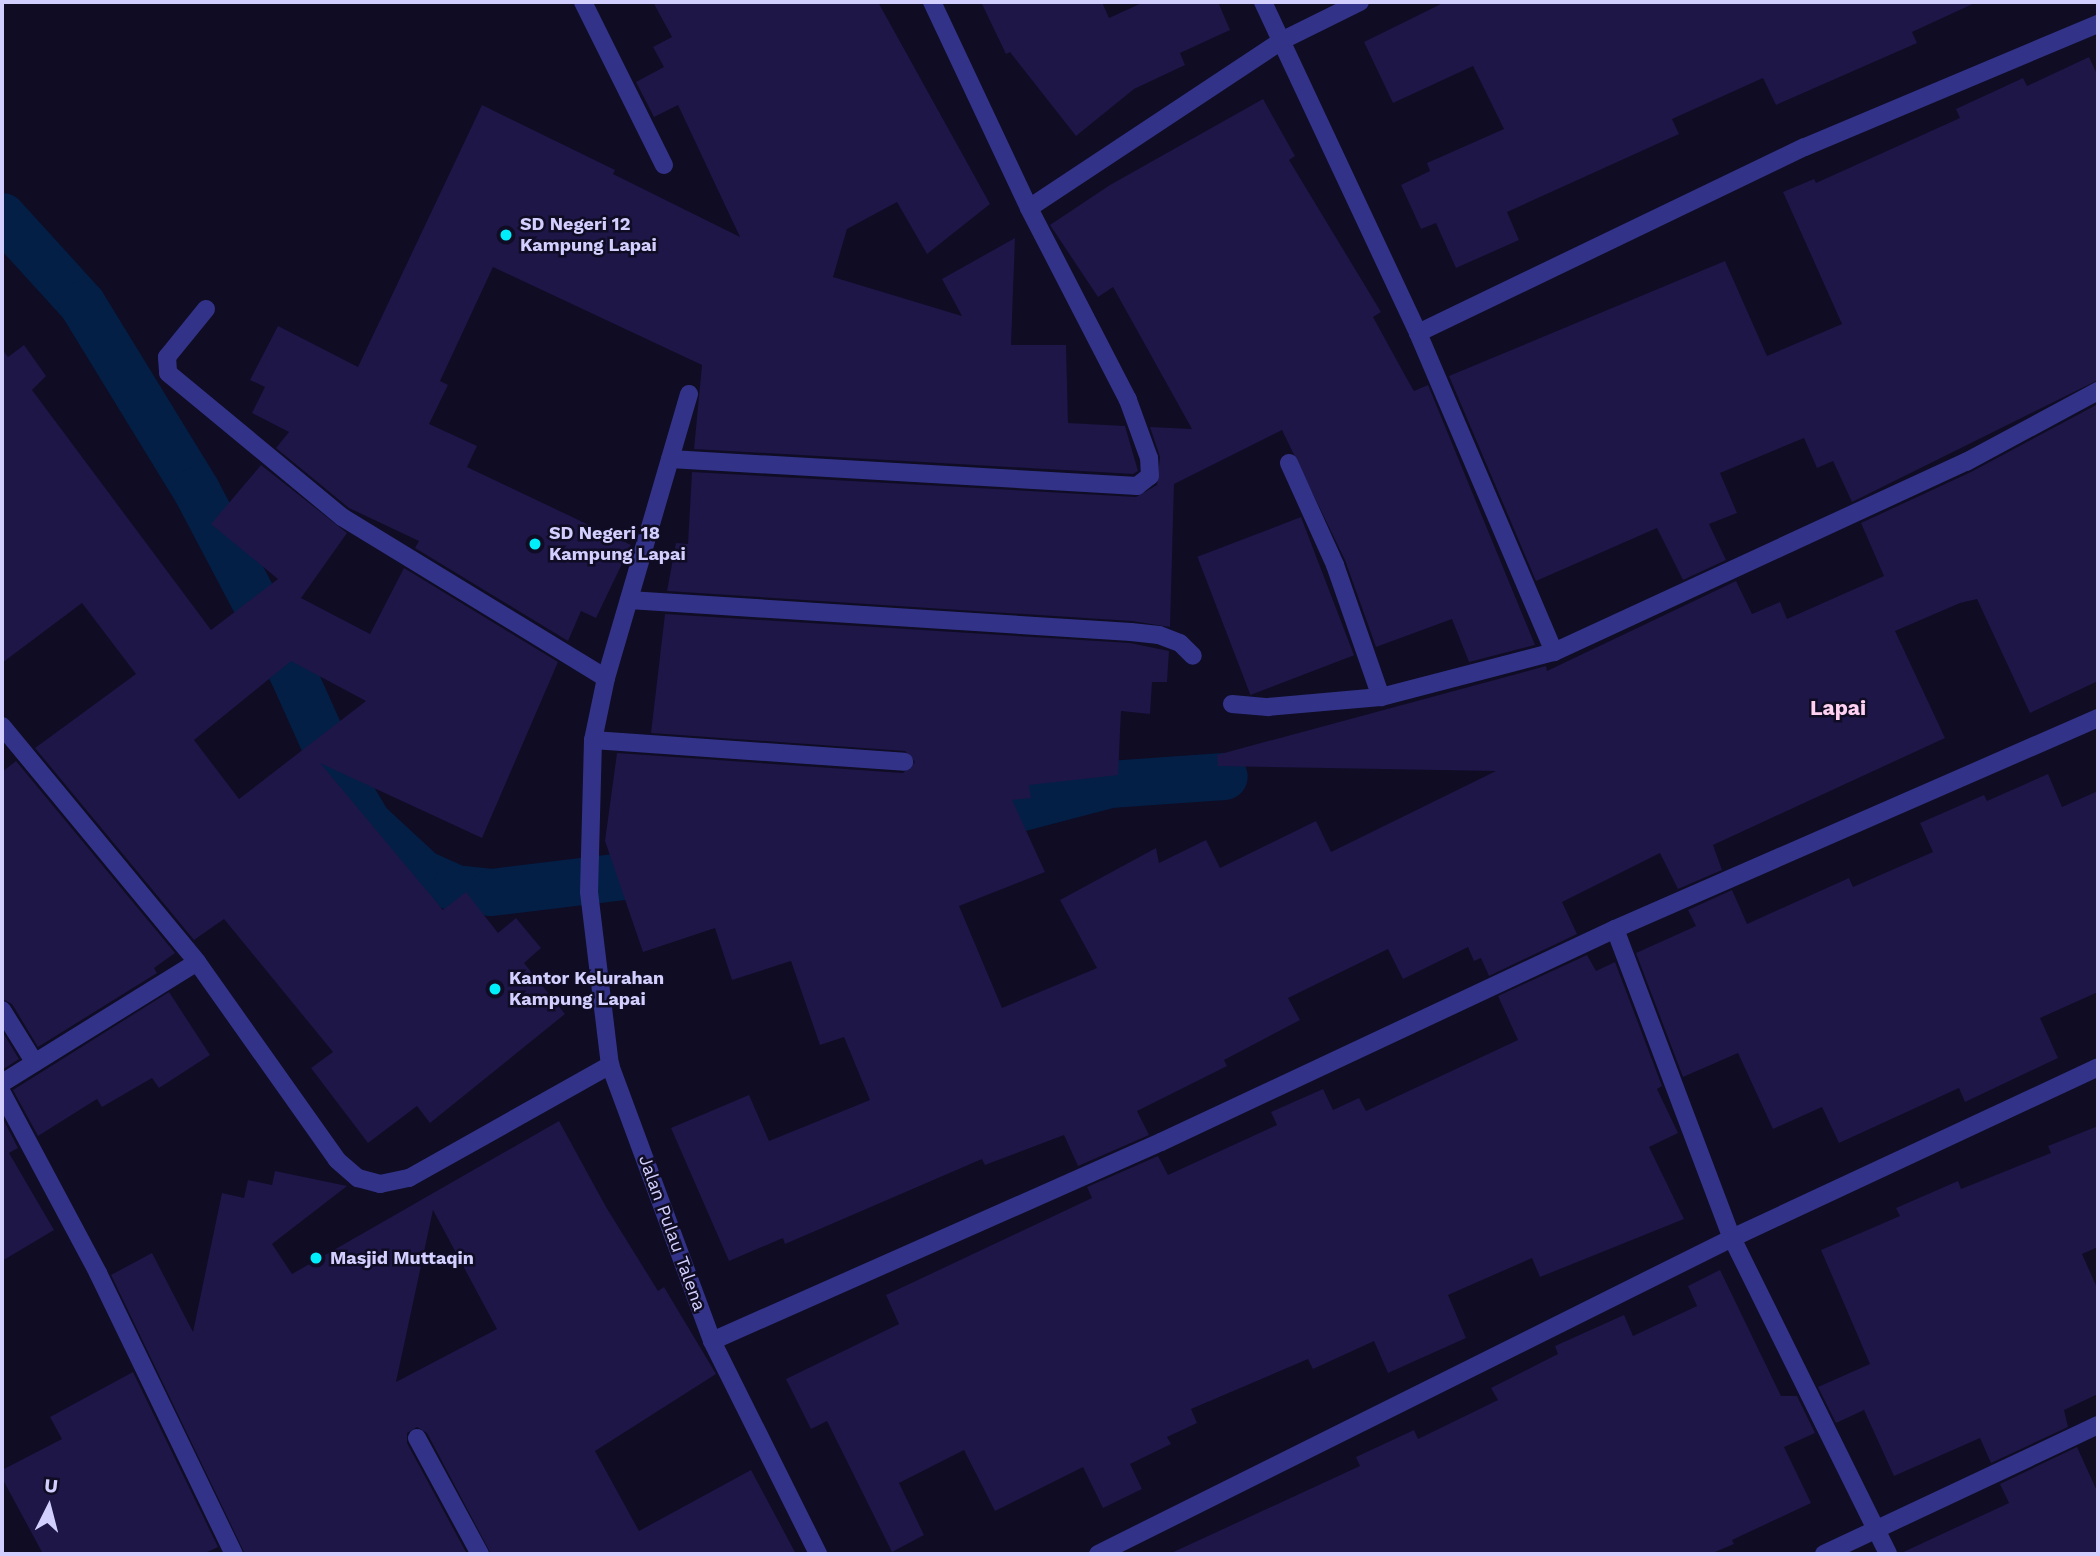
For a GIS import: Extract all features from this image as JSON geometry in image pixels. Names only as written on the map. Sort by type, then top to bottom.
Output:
[{"type":"street","points":[[583,2],[613,70],[664,165]]},
{"type":"street","points":[[670,459],[1138,486],[1146,481],[1149,458],[1128,400],[1029,208],[932,2]]},
{"type":"street","points":[[1263,2],[1418,333],[1554,652]]},
{"type":"street","points":[[1029,208],[1281,41],[1360,2]]},
{"type":"street","points":[[1418,333],[1805,147],[2098,24]]},
{"type":"street","points":[[206,309],[167,357],[168,373],[342,517],[606,678]]},
{"type":"street","points":[[1233,704],[1268,707],[1381,697],[1554,652],[1966,462],[2098,391]]},
{"type":"street","points":[[688,394],[606,678],[593,740],[904,762]]},
{"type":"street","points":[[1289,463],[1335,565],[1381,697]]},
{"type":"street","points":[[629,600],[1131,632],[1169,639],[1193,656]]},
{"type":"street","points":[[712,1341],[1161,1142],[1615,929],[2098,718]]},
{"type":"street","points":[[2,726],[197,962],[337,1160],[358,1178],[369,1181],[409,1178],[610,1065]]},
{"type":"street","name":"Jalan Pulau Talena","points":[[593,740],[589,892],[610,1065],[712,1341],[818,1554]]},
{"type":"street","points":[[1615,929],[1732,1238],[1888,1554]]},
{"type":"street","points":[[2,1083],[197,962]]},
{"type":"street","points":[[2,1010],[35,1063]]},
{"type":"street","points":[[1098,1554],[1732,1238],[2098,1067]]},
{"type":"street","points":[[2,1093],[97,1273],[234,1554]]},
{"type":"street","points":[[1824,1554],[2098,1425]]},
{"type":"street","points":[[417,1438],[480,1554]]},
{"type":"building","points":[[653,2],[878,2],[990,204],[927,254],[897,202],[847,229],[833,277],[962,316],[942,279],[1015,238],[1011,345],[1066,345],[1068,423],[1125,426],[1138,471],[1133,474],[694,449],[702,365],[493,267],[440,381],[448,385],[429,424],[477,446],[467,467],[631,545],[596,618],[581,611],[568,641],[415,548],[419,541],[349,508],[276,448],[289,432],[252,413],[265,387],[250,380],[278,326],[358,367],[482,105],[615,170],[613,174],[740,237],[678,105],[654,117],[636,82],[664,67],[653,47],[672,37]]},
{"type":"building","points":[[981,2],[1102,2],[1109,18],[1144,2],[1218,2],[1230,30],[1180,53],[1185,65],[1134,89],[1076,136],[1010,52],[1006,54]]},
{"type":"building","points":[[1445,2],[1977,2],[1912,32],[1917,43],[1776,105],[1763,78],[1672,119],[1679,134],[1507,212],[1519,240],[1456,268],[1436,223],[1421,229],[1401,185],[1430,171],[1427,163],[1504,129],[1473,66],[1393,103],[1364,42]]},
{"type":"building","points":[[2089,57],[2098,76],[2098,380],[1852,502],[1833,461],[1817,468],[1804,438],[1720,473],[1737,513],[1709,524],[1726,560],[1683,580],[1657,528],[1536,581],[1449,376],[1725,261],[1767,356],[1842,324],[1783,192],[1814,179],[1816,183],[1960,118],[1956,109],[2023,78],[2027,86]]},
{"type":"building","points":[[1263,99],[1295,156],[1289,160],[1381,312],[1373,317],[1407,379],[1414,391],[1428,385],[1535,645],[1469,662],[1452,619],[1376,647],[1345,560],[1282,430],[1174,484],[1170,627],[1132,621],[667,591],[676,543],[688,544],[692,472],[1136,497],[1157,485],[1160,457],[1150,427],[1192,429],[1113,287],[1098,297],[1050,225],[1110,185]]},
{"type":"building","points":[[24,345],[46,376],[32,390],[211,630],[278,579],[211,524],[261,465],[347,533],[301,598],[370,634],[404,568],[558,662],[482,838],[320,763],[443,910],[466,892],[498,933],[516,918],[541,948],[524,963],[565,1014],[430,1123],[417,1106],[368,1143],[311,1068],[333,1052],[224,919],[194,940],[35,748],[136,674],[82,603],[2,663],[2,349],[8,357]],"holes":[[[291,661],[366,701],[239,799],[194,740]]]},
{"type":"building","points":[[2098,404],[2098,681],[2030,713],[1977,599],[1960,603],[1895,631],[1945,738],[1713,845],[1722,870],[1678,889],[1660,853],[1562,902],[1577,934],[1489,976],[1481,958],[1474,961],[1468,947],[1403,979],[1388,949],[1288,998],[1300,1020],[1224,1060],[1227,1066],[1137,1111],[1149,1135],[1078,1166],[1064,1135],[985,1165],[982,1159],[785,1244],[783,1238],[729,1261],[671,1128],[749,1095],[769,1141],[870,1100],[844,1037],[820,1045],[791,961],[732,980],[715,928],[643,952],[605,841],[617,753],[903,773],[915,762],[905,751],[651,733],[665,614],[1130,643],[1169,651],[1167,682],[1152,682],[1150,714],[1121,711],[1118,775],[1029,785],[1031,798],[1012,800],[1045,872],[959,906],[1002,1008],[1097,968],[1060,900],[1156,848],[1159,863],[1206,840],[1220,868],[1316,821],[1331,852],[1496,771],[1218,766],[1217,755],[1546,666],[1547,671],[1736,581],[1752,614],[1780,602],[1787,619],[1884,576],[1861,523],[1971,472]]},
{"type":"building","points":[[1301,517],[1354,655],[1250,695],[1197,557]]},
{"type":"building","points":[[16,761],[175,953],[154,968],[157,973],[38,1047],[12,1004],[2,999],[2,772]]},
{"type":"building","points":[[2048,774],[2062,807],[2098,791],[2098,992],[2040,1018],[2058,1058],[1965,1102],[1959,1088],[1839,1143],[1822,1107],[1773,1129],[1738,1053],[1683,1077],[1636,953],[1696,926],[1688,910],[1732,890],[1747,924],[1849,878],[1853,887],[1933,852],[1920,823],[1984,795],[1987,801]]},
{"type":"building","points":[[1587,955],[1596,971],[1615,962],[1662,1086],[1657,1089],[1678,1133],[1649,1147],[1684,1219],[1540,1277],[1532,1258],[1448,1295],[1466,1338],[1388,1373],[1374,1341],[1313,1369],[1308,1359],[1191,1409],[1197,1423],[1167,1437],[1171,1444],[1130,1464],[1142,1489],[1103,1508],[1083,1467],[995,1511],[964,1450],[899,1483],[924,1535],[892,1552],[827,1421],[811,1429],[786,1379],[899,1324],[886,1295],[1092,1198],[1087,1187],[1158,1156],[1168,1175],[1277,1125],[1271,1112],[1323,1089],[1333,1110],[1359,1098],[1366,1111],[1518,1040],[1498,996]]},
{"type":"building","points":[[169,992],[210,1055],[159,1088],[152,1078],[102,1107],[97,1099],[38,1136],[13,1090]]},
{"type":"building","points":[[2,1031],[19,1059],[2,1070]]},
{"type":"building","points":[[2,1117],[18,1148],[9,1153],[54,1230],[2,1261]]},
{"type":"building","points":[[559,1121],[606,1207],[658,1291],[664,1287],[716,1374],[595,1451],[639,1531],[751,1470],[796,1554],[491,1554],[427,1433],[417,1427],[407,1433],[407,1443],[467,1554],[245,1554],[111,1275],[152,1253],[193,1332],[222,1193],[244,1198],[248,1180],[272,1185],[275,1171],[347,1186],[272,1244],[292,1274]],"holes":[[[433,1210],[497,1329],[396,1382]]]},
{"type":"building","points":[[2098,1126],[2098,1247],[2082,1254],[2098,1290],[2098,1394],[2064,1410],[2068,1427],[1991,1463],[1980,1438],[1894,1476],[1864,1410],[1836,1423],[1818,1387],[1870,1364],[1821,1250],[1900,1216],[1896,1208],[1958,1181],[1961,1189],[2051,1153],[2048,1146]]},
{"type":"building","points":[[1720,1270],[1781,1396],[1797,1396],[1815,1433],[1784,1447],[1811,1503],[1732,1540],[1734,1544],[1710,1554],[1169,1554],[1360,1466],[1356,1457],[1414,1430],[1418,1439],[1498,1400],[1491,1388],[1558,1354],[1555,1346],[1624,1315],[1633,1336],[1697,1306],[1688,1286]]},
{"type":"building","points":[[133,1372],[218,1547],[203,1554],[43,1554],[2,1478],[2,1470],[62,1439],[50,1417]]},
{"type":"building","points":[[2077,1447],[2098,1493],[2098,1554],[1899,1554],[2009,1503],[2000,1484]]},
{"type":"waterway","points":[[2,216],[82,304],[196,490],[292,672],[336,770],[368,823],[422,873],[455,888],[491,892],[680,869]]},
{"type":"waterway","points":[[953,825],[1109,784],[1224,776]]},
{"type":"place","name":"SD Negeri 12 Kampung Lapai","points":[[506,235]]},
{"type":"place","name":"SD Negeri 18 Kampung Lapai","points":[[535,544]]},
{"type":"place","name":"Kantor Kelurahan Kampung Lapai","points":[[495,989]]},
{"type":"place","name":"Masjid Muttaqin","points":[[316,1258]]},
{"type":"district","name":"Lapai","points":[[1838,708]]}]
